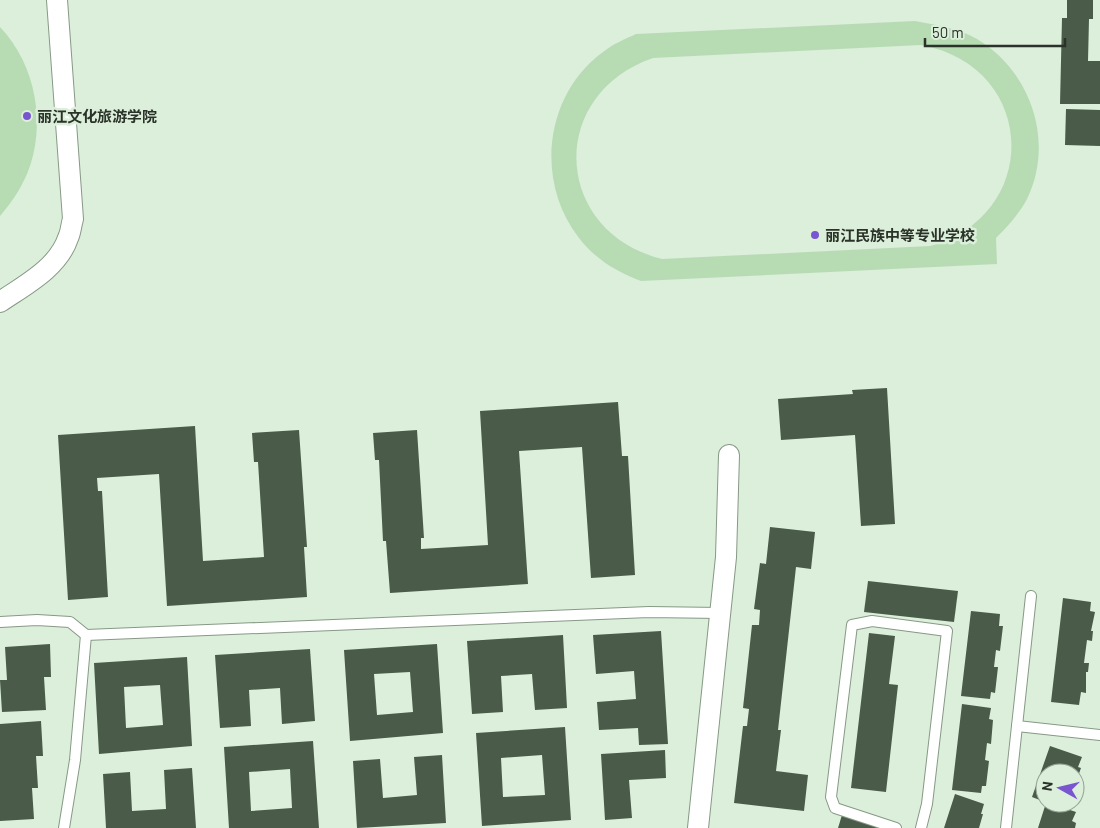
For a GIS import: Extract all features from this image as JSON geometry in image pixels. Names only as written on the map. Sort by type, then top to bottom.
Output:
[{"type":"street","points":[[0,302],[47,269],[56,260],[69,238],[73,219],[57,0]]},
{"type":"street","points":[[698,828],[726,557],[729,455]]},
{"type":"lane","points":[[1006,828],[1030,596]]},
{"type":"lane","points":[[0,622],[37,620],[70,622],[86,636],[648,612],[720,613]]},
{"type":"lane","points":[[896,828],[835,808],[831,797],[852,625],[872,621],[947,631],[928,804],[920,828]]},
{"type":"lane","points":[[64,828],[75,760],[86,636]]},
{"type":"lane","points":[[1017,726],[1100,735]]},
{"type":"green space","points":[[915,21],[955,30],[977,39],[996,53],[1012,69],[1024,89],[1033,110],[1038,132],[1039,154],[1035,177],[1024,204],[1013,220],[996,238],[997,264],[641,281],[607,264],[585,246],[565,216],[556,191],[552,166],[552,140],[558,115],[568,91],[583,70],[607,49],[636,34]],"holes":[[[921,45],[959,58],[987,81],[1005,109],[1011,141],[1007,174],[993,204],[967,229],[930,246],[662,259],[626,244],[600,221],[583,193],[576,162],[580,131],[594,101],[618,76],[653,58]]]},
{"type":"green space","points":[[0,27],[12,42],[30,77],[37,116],[33,155],[27,174],[15,196],[0,216]]},
{"type":"building","points":[[1067,0],[1093,0],[1093,19],[1089,19],[1088,61],[1100,61],[1100,104],[1060,104],[1062,18],[1067,18]]},
{"type":"building","points":[[1066,109],[1100,110],[1100,146],[1065,145]]},
{"type":"building","points":[[887,388],[895,524],[861,526],[855,435],[781,440],[778,399],[853,394],[852,390]]},
{"type":"building","points":[[618,402],[622,456],[628,456],[635,575],[591,578],[582,447],[519,451],[528,584],[390,593],[386,541],[383,541],[379,460],[375,460],[373,433],[417,430],[424,538],[421,538],[421,549],[488,545],[480,411]]},
{"type":"building","points":[[195,426],[203,561],[264,557],[258,462],[254,462],[252,433],[299,430],[307,547],[304,547],[307,597],[167,606],[159,474],[97,478],[98,491],[102,491],[108,597],[68,600],[58,435]]},
{"type":"building","points":[[770,527],[815,532],[811,569],[796,567],[778,730],[781,730],[776,771],[808,775],[804,811],[734,803],[743,726],[747,726],[749,709],[743,708],[752,625],[759,625],[760,610],[754,609],[760,563],[766,564]]},
{"type":"building","points":[[868,581],[958,591],[954,622],[864,612]]},
{"type":"building","points":[[1063,598],[1091,602],[1090,611],[1095,612],[1091,631],[1093,631],[1092,641],[1087,640],[1084,663],[1089,663],[1088,672],[1086,672],[1086,693],[1081,692],[1079,705],[1051,702]]},
{"type":"building","points":[[971,611],[1000,614],[999,626],[1003,626],[1000,651],[996,650],[994,667],[998,667],[995,693],[991,692],[990,699],[961,696]]},
{"type":"building","points":[[661,631],[668,744],[639,745],[638,728],[599,730],[597,702],[636,699],[634,671],[596,674],[593,635]]},
{"type":"building","points":[[869,633],[895,636],[889,684],[898,685],[886,792],[851,788]]},
{"type":"building","points":[[563,635],[567,708],[535,710],[532,674],[501,676],[503,712],[472,714],[467,641]]},
{"type":"building","points":[[50,644],[51,677],[44,677],[46,710],[2,712],[0,680],[7,680],[5,647]]},
{"type":"building","points":[[437,644],[443,733],[350,741],[344,650]],"holes":[[[410,672],[413,712],[377,715],[374,674]]]},
{"type":"building","points":[[310,649],[315,721],[282,724],[280,688],[249,690],[251,726],[220,728],[215,655]]},
{"type":"building","points":[[187,657],[192,746],[99,754],[94,663]],"holes":[[[160,685],[163,725],[126,728],[124,687]]]},
{"type":"building","points":[[962,704],[991,708],[989,719],[993,720],[991,744],[987,743],[985,760],[989,761],[986,786],[982,786],[981,793],[952,790]]},
{"type":"building","points":[[41,721],[43,756],[36,756],[38,788],[32,788],[34,819],[0,821],[0,724]]},
{"type":"building","points":[[565,727],[571,820],[482,826],[476,733]],"holes":[[[542,755],[545,795],[503,797],[501,758]]]},
{"type":"building","points":[[313,741],[319,828],[229,828],[224,747]],"holes":[[[290,769],[292,808],[251,811],[249,772]]]},
{"type":"building","points":[[1050,746],[1082,757],[1080,763],[1044,763]]},
{"type":"building","points":[[665,750],[666,778],[629,780],[632,818],[605,820],[601,754]]},
{"type":"building","points":[[442,755],[446,823],[357,828],[353,761],[380,759],[383,798],[417,795],[414,757]]},
{"type":"building","points":[[192,768],[196,828],[106,828],[103,774],[130,772],[132,811],[166,809],[164,770]]},
{"type":"building","points":[[955,794],[984,804],[979,828],[944,828]]},
{"type":"building","points":[[1043,813],[1076,813],[1072,821],[1076,823],[1075,828],[1038,828]]},
{"type":"building","points":[[842,815],[880,828],[838,828]]},
{"type":"place","name":"丽江文化旅游学院","points":[[27,116]]},
{"type":"place","name":"丽江民族中等专业学校","points":[[815,235]]}]
